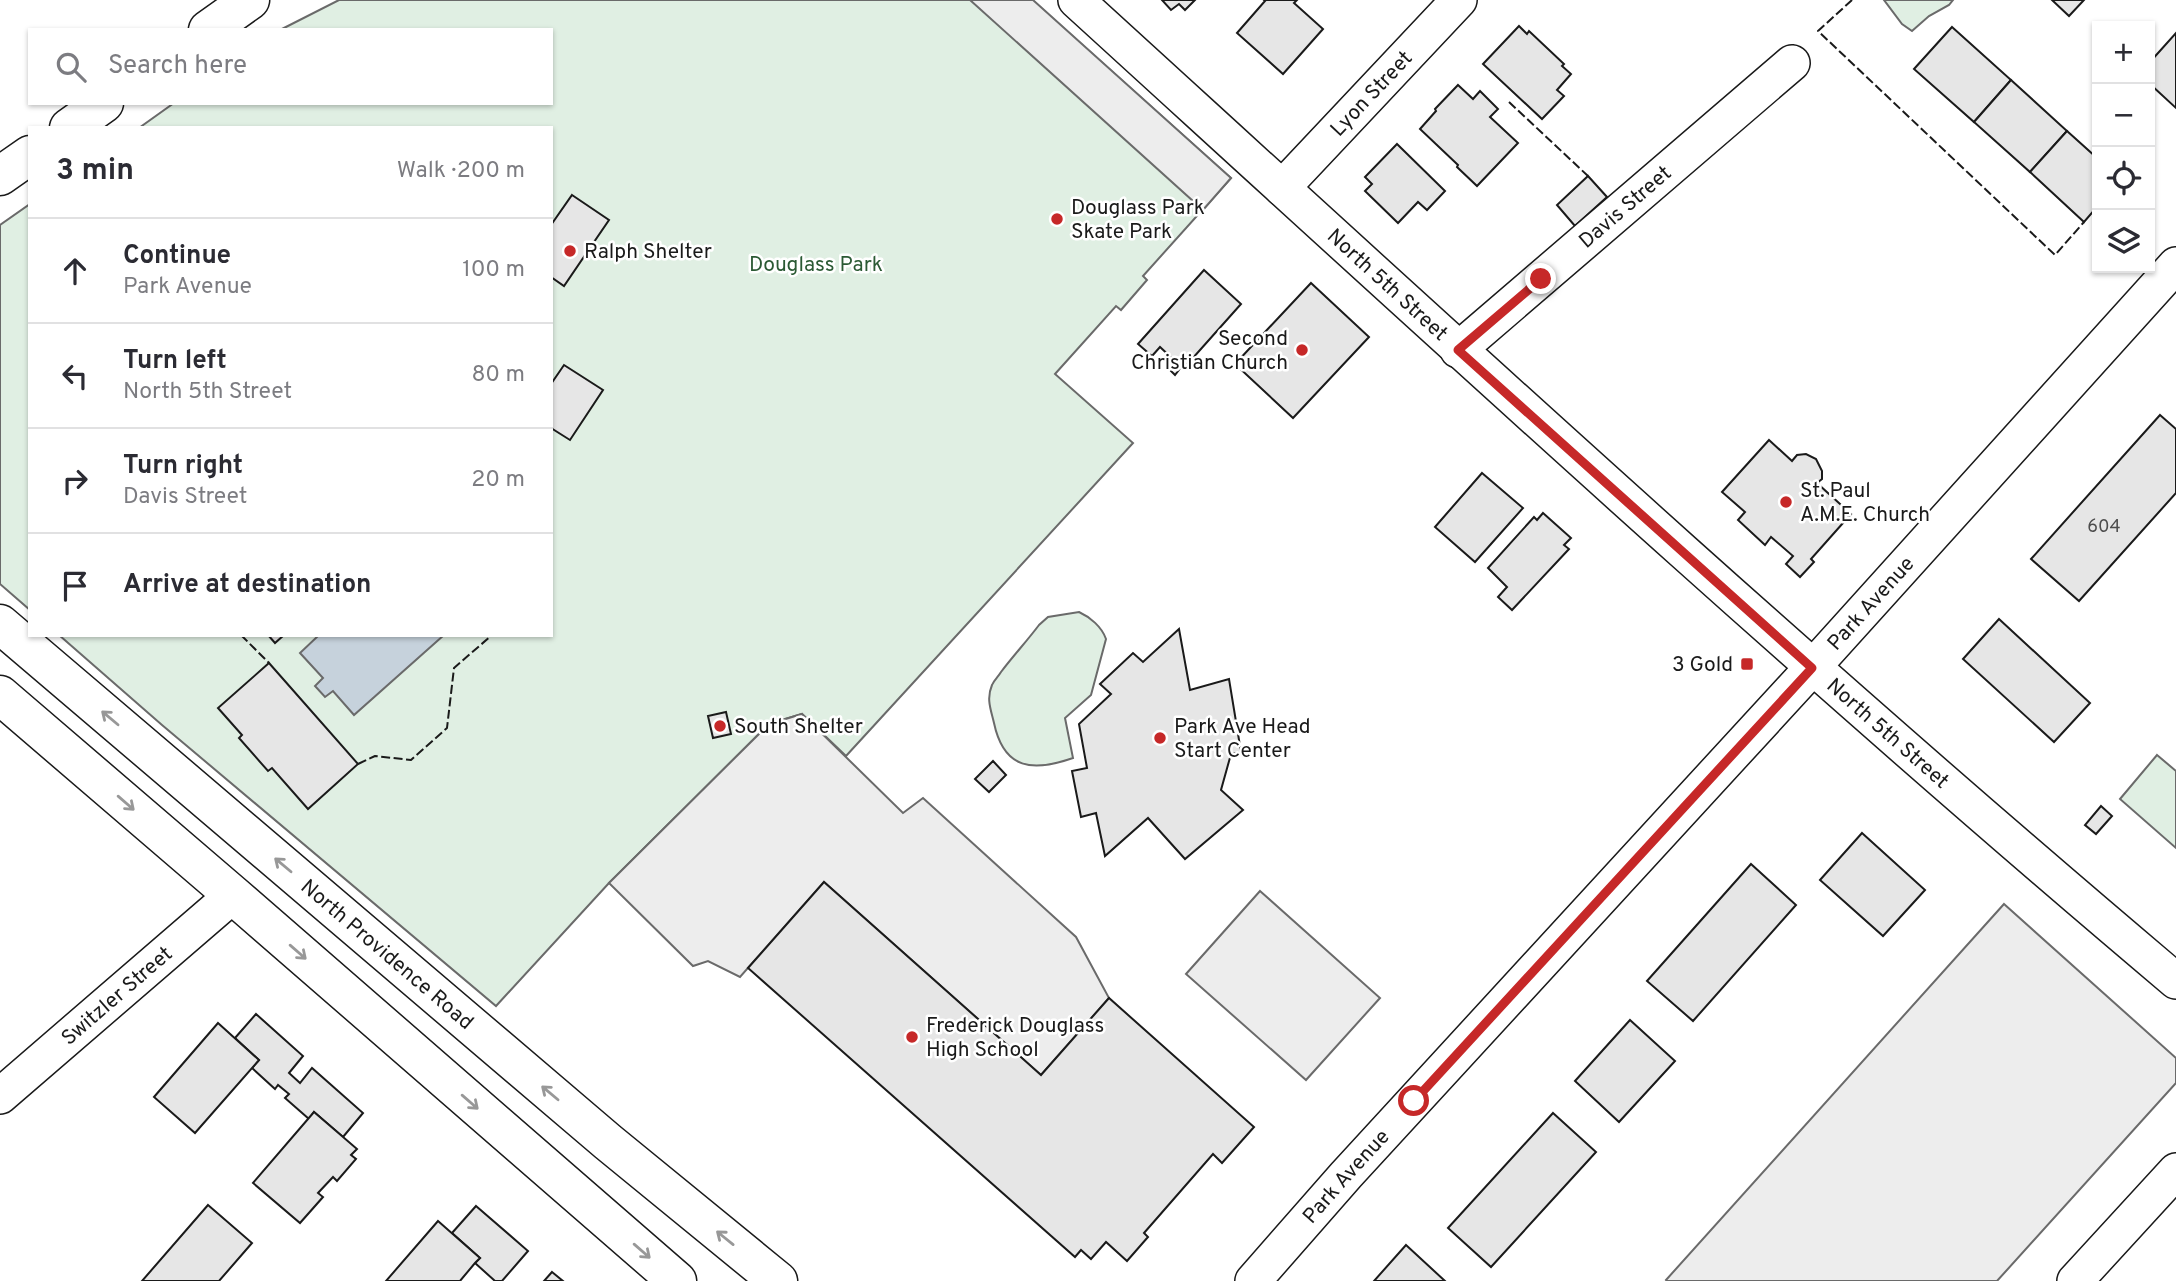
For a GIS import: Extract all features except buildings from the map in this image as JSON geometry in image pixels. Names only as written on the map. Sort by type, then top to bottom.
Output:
[{"type":"main road","points":[[211,28],[250,0]]},
{"type":"main road","points":[[72,126],[101,105]]},
{"type":"main road","points":[[0,177],[28,156]]},
{"type":"main road","name":"North Providence Road","points":[[0,624],[608,1142],[778,1281]]},
{"type":"main road","points":[[0,695],[677,1281]]},
{"type":"street","name":"North 5th Street","points":[[1076,0],[1458,350],[1812,668],[2025,854],[2176,981]]},
{"type":"street","name":"Lyon Street","points":[[1282,188],[1459,0]]},
{"type":"street","name":"Davis Street","points":[[1458,350],[1792,63]]},
{"type":"street","name":"Park Avenue","points":[[1253,1281],[1346,1175],[1812,668],[2176,265]]},
{"type":"street","name":"Switzler Street","points":[[0,1096],[233,895]]},
{"type":"street","points":[[2075,1281],[2176,1171]]},
{"type":"green space","name":"Douglass Park","points":[[339,0],[1032,0],[1231,178],[1143,276],[1147,280],[1121,310],[1116,306],[1055,374],[1133,443],[846,756],[802,714],[769,724],[609,883],[496,1006],[61,637],[553,637],[553,126],[142,126],[171,105],[553,105],[553,28],[284,28]]},
{"type":"green space","points":[[1884,0],[1953,0],[1912,31],[1902,24]]},
{"type":"green space","points":[[28,205],[28,608],[0,584],[0,225]]},
{"type":"green space","points":[[1079,612],[1102,630],[1106,639],[1091,695],[1065,718],[1073,758],[1045,765],[1022,763],[1005,750],[999,739],[990,704],[992,685],[1048,617]]},
{"type":"green space","points":[[2157,755],[2176,771],[2176,848],[2120,799]]},
{"type":"shaded area","points":[[970,0],[1033,0],[1231,178],[1203,210]]},
{"type":"shaded area","points":[[317,637],[442,637],[354,715],[333,691],[325,697],[315,686],[323,678],[300,653]]},
{"type":"shaded area","points":[[802,714],[903,813],[923,798],[1076,937],[1109,998],[1041,1075],[824,882],[740,977],[708,961],[693,966],[609,883],[769,724]]},
{"type":"shaded area","points":[[1260,891],[1380,998],[1306,1080],[1186,974]]},
{"type":"shaded area","points":[[2004,904],[2176,1058],[2176,1083],[1997,1281],[1667,1281],[1666,1280]]},
{"type":"fence","points":[[1852,0],[1818,31],[2055,255],[2084,222]]},
{"type":"fence","points":[[1509,102],[1588,176]]},
{"type":"fence","points":[[243,637],[269,663]]},
{"type":"fence","points":[[358,764],[375,756],[411,760],[447,728],[454,668],[490,637]]},
{"type":"place","name":"Douglass Park Skate Park","points":[[1057,219]]},
{"type":"place","name":"Ralph Shelter","points":[[570,251]]},
{"type":"place","name":"Second Christian Church","points":[[1302,350]]},
{"type":"place","name":"St. Paul A.M.E. Church","points":[[1786,502]]},
{"type":"place","name":"3 Gold","points":[[1747,664]]},
{"type":"place","name":"South Shelter","points":[[720,726]]},
{"type":"place","name":"Park Ave Head Start Center","points":[[1160,738]]},
{"type":"place","name":"Frederick Douglass High School","points":[[912,1037]]},
{"type":"route","points":[[1414,1101],[1812,668],[1458,350],[1541,279]]}]
